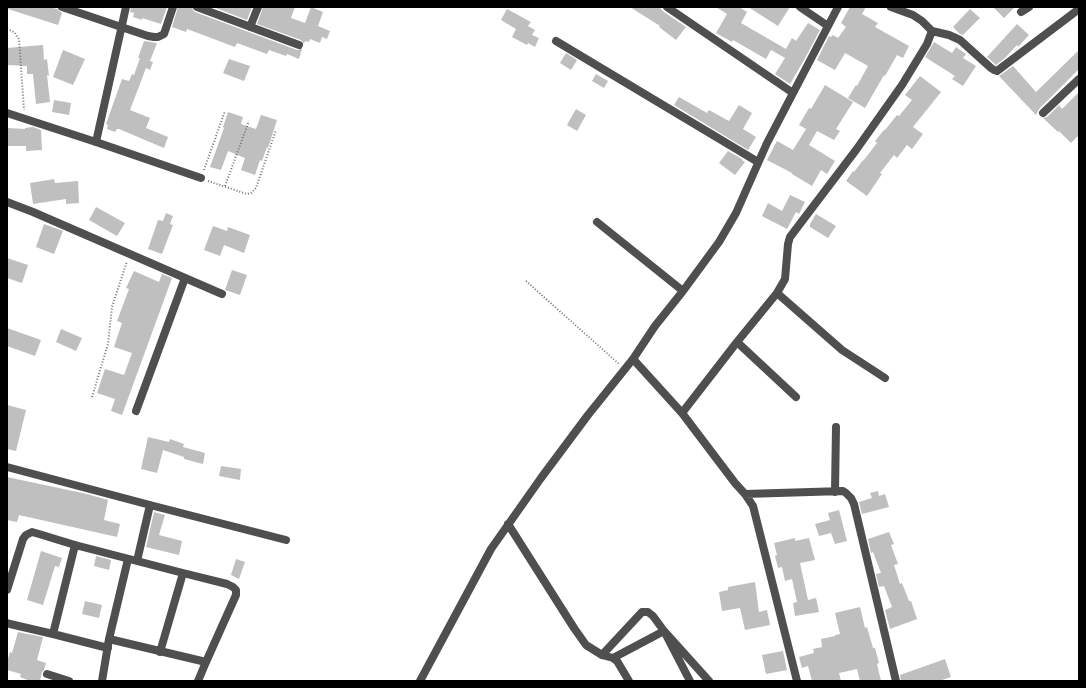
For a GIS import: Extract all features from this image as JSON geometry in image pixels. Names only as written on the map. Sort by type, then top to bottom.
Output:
[{"type":"street","points":[[62,7],[148,36],[158,37],[164,34],[172,7]]},
{"type":"street","points":[[96,142],[126,7]]},
{"type":"street","points":[[197,7],[298,45]]},
{"type":"street","points":[[250,27],[258,7]]},
{"type":"street","points":[[666,7],[793,93]]},
{"type":"street","points":[[800,7],[828,26]]},
{"type":"street","points":[[420,681],[491,548],[573,434],[633,359],[655,326],[719,242],[736,213],[767,143],[838,7]]},
{"type":"street","points":[[891,7],[913,15],[932,30],[960,40],[991,68],[997,71],[1079,9]]},
{"type":"street","points":[[1021,12],[1029,7]]},
{"type":"street","points":[[682,413],[777,293],[785,279],[790,237],[856,150],[902,85],[927,44],[932,30]]},
{"type":"street","points":[[556,42],[758,162]]},
{"type":"street","points":[[1044,113],[1079,79]]},
{"type":"street","points":[[7,113],[201,178]]},
{"type":"street","points":[[7,202],[222,294]]},
{"type":"street","points":[[597,222],[683,291]]},
{"type":"street","points":[[136,411],[185,278]]},
{"type":"street","points":[[777,293],[842,350],[885,378]]},
{"type":"street","points":[[737,342],[796,398]]},
{"type":"street","points":[[633,359],[682,413],[753,506],[797,681]]},
{"type":"street","points":[[835,492],[836,427]]},
{"type":"street","points":[[7,467],[286,540]]},
{"type":"street","points":[[745,494],[843,491],[851,498],[854,504],[896,681]]},
{"type":"street","points":[[137,561],[150,505]]},
{"type":"street","points":[[508,524],[586,645],[602,656],[613,658],[617,661],[629,681]]},
{"type":"street","points":[[7,590],[23,539],[26,535],[32,532],[75,545],[233,586],[236,590],[236,595],[198,681]]},
{"type":"street","points":[[53,634],[75,545]]},
{"type":"street","points":[[102,681],[109,640],[128,559]]},
{"type":"street","points":[[160,652],[183,573]]},
{"type":"street","points":[[602,656],[642,612],[648,612],[709,681]]},
{"type":"street","points":[[7,622],[108,648]]},
{"type":"street","points":[[613,658],[664,631]]},
{"type":"street","points":[[664,631],[690,681]]},
{"type":"street","points":[[109,640],[206,662]]},
{"type":"street","points":[[47,674],[69,681]]},
{"type":"path","points":[[7,29],[14,32],[19,39],[25,119]]},
{"type":"path","points":[[225,111],[201,178],[247,194],[251,193],[256,188],[276,130]]},
{"type":"path","points":[[225,186],[249,121]]},
{"type":"path","points":[[92,397],[108,344],[112,307],[130,255]]},
{"type":"path","points":[[526,281],[625,369]]},
{"type":"building","points":[[8,7],[50,7],[57,9],[62,13],[58,25],[8,9]]},
{"type":"building","points":[[131,7],[167,7],[161,24],[142,18],[142,20],[133,17],[134,13],[130,12]]},
{"type":"building","points":[[178,7],[192,7],[195,12],[297,50],[302,49],[299,59],[287,54],[286,56],[269,50],[267,54],[237,43],[235,47],[187,29],[186,32],[172,27]]},
{"type":"building","points":[[213,7],[252,7],[247,20]]},
{"type":"building","points":[[263,7],[295,7],[291,18],[305,23],[311,7],[323,12],[318,26],[330,31],[327,39],[322,37],[320,43],[310,39],[309,42],[305,41],[304,44],[301,40],[257,24]]},
{"type":"building","points":[[630,7],[659,7],[686,27],[676,40],[659,27],[660,26]]},
{"type":"building","points":[[716,7],[739,7],[747,12],[741,23],[786,49],[792,38],[796,41],[808,23],[820,30],[790,84],[775,74],[785,58],[771,50],[766,59],[733,40],[732,42],[716,33],[727,14]]},
{"type":"building","points":[[748,7],[790,7],[778,26]]},
{"type":"building","points":[[850,7],[866,7],[862,14],[878,23],[875,27],[909,46],[903,58],[897,55],[865,108],[848,98],[856,85],[857,86],[868,66],[845,53],[835,70],[817,60],[829,36],[831,37],[833,35],[838,38],[846,27],[841,23]]},
{"type":"building","points":[[993,7],[1015,7],[1004,18]]},
{"type":"building","points":[[507,9],[531,22],[528,26],[535,30],[532,35],[539,38],[535,47],[528,43],[527,45],[512,37],[516,29],[501,20]]},
{"type":"building","points":[[970,9],[980,18],[963,35],[960,34],[953,27]]},
{"type":"building","points":[[1017,24],[1029,35],[1018,47],[1017,45],[996,65],[987,57]]},
{"type":"building","points":[[144,41],[157,43],[150,61],[153,62],[150,70],[146,68],[130,110],[150,118],[146,128],[168,137],[164,148],[119,129],[115,132],[107,129],[108,125],[106,124],[122,79],[129,81],[132,74],[134,75]]},
{"type":"building","points":[[934,42],[952,53],[956,47],[966,54],[963,58],[976,66],[963,86],[952,79],[955,76],[925,57]]},
{"type":"building","points":[[43,45],[44,60],[47,59],[50,102],[36,104],[33,74],[27,74],[27,66],[7,65],[7,48]]},
{"type":"building","points":[[63,50],[85,59],[73,85],[53,77]]},
{"type":"building","points":[[1079,50],[1079,69],[1039,109],[1036,115],[999,76],[1013,66],[1036,92]]},
{"type":"building","points":[[566,53],[577,60],[571,70],[560,63]]},
{"type":"building","points":[[229,59],[250,66],[244,81],[223,73]]},
{"type":"building","points":[[596,74],[608,81],[604,88],[592,81]]},
{"type":"building","points":[[920,76],[941,92],[913,127],[923,134],[912,149],[907,145],[897,158],[894,155],[880,173],[882,174],[867,196],[846,181],[877,143],[875,141],[912,100],[905,95]]},
{"type":"building","points":[[825,85],[853,102],[836,129],[840,131],[834,140],[817,131],[809,145],[835,161],[827,174],[821,170],[812,186],[792,173],[767,160],[777,141],[793,150],[806,129],[799,125],[809,108],[811,109]]},
{"type":"building","points":[[1079,92],[1079,135],[1071,143],[1043,118],[1047,117],[1059,105],[1062,109]]},
{"type":"building","points":[[679,97],[707,113],[709,110],[729,121],[739,105],[752,113],[743,129],[756,137],[748,150],[674,105]]},
{"type":"building","points":[[54,100],[71,103],[69,115],[52,112]]},
{"type":"building","points":[[576,109],[586,115],[577,131],[567,125]]},
{"type":"building","points":[[228,112],[243,117],[241,124],[256,129],[261,115],[277,120],[268,148],[267,147],[262,161],[260,160],[255,175],[241,170],[245,158],[228,151],[221,170],[210,167]]},
{"type":"building","points":[[33,127],[41,130],[42,150],[26,151],[26,146],[7,146],[8,128],[25,129]]},
{"type":"building","points":[[728,151],[745,162],[735,175],[719,163]]},
{"type":"building","points":[[54,179],[55,183],[78,181],[79,203],[66,204],[66,199],[33,204],[30,183]]},
{"type":"building","points":[[790,195],[805,202],[799,214],[796,212],[787,229],[762,216],[768,203],[782,211]]},
{"type":"building","points":[[96,207],[125,223],[117,236],[89,220]]},
{"type":"building","points":[[166,213],[173,216],[170,224],[173,225],[162,254],[148,249],[158,220],[163,221]]},
{"type":"building","points":[[816,214],[836,226],[828,238],[810,227],[810,224]]},
{"type":"building","points":[[44,224],[63,231],[54,254],[36,247]]},
{"type":"building","points":[[213,226],[227,231],[228,227],[250,235],[244,253],[224,245],[220,256],[204,250]]},
{"type":"building","points":[[7,258],[28,265],[22,283],[7,278]]},
{"type":"building","points":[[232,270],[247,275],[240,295],[225,290]]},
{"type":"building","points":[[134,271],[159,282],[162,274],[172,278],[122,415],[111,411],[115,399],[97,393],[105,369],[124,375],[132,353],[114,347],[122,323],[117,321],[129,289],[126,288]]},
{"type":"building","points":[[7,328],[41,340],[35,356],[7,346]]},
{"type":"building","points":[[61,329],[82,338],[76,351],[56,342]]},
{"type":"building","points":[[7,405],[26,410],[16,451],[7,449]]},
{"type":"building","points":[[148,437],[169,442],[170,439],[184,444],[183,447],[205,453],[203,464],[184,459],[184,457],[163,450],[157,473],[141,469]]},
{"type":"building","points":[[221,466],[241,469],[240,480],[219,476]]},
{"type":"building","points":[[7,477],[108,500],[104,520],[120,524],[117,537],[19,515],[17,522],[7,520]]},
{"type":"building","points":[[878,491],[879,496],[885,494],[889,507],[862,514],[859,502],[872,498],[870,493]]},
{"type":"building","points":[[839,510],[847,541],[835,544],[831,533],[819,536],[815,524],[830,520],[828,513]]},
{"type":"building","points":[[154,512],[165,515],[159,535],[182,541],[179,555],[146,547]]},
{"type":"building","points":[[889,532],[894,544],[891,545],[898,564],[894,565],[900,584],[902,583],[909,601],[911,601],[917,619],[890,629],[885,610],[892,607],[884,586],[879,587],[876,574],[881,573],[873,552],[871,553],[868,539]]},
{"type":"building","points":[[795,538],[795,541],[809,538],[815,560],[800,563],[808,600],[816,598],[819,612],[795,616],[793,603],[797,602],[792,579],[785,581],[782,567],[778,568],[774,543]]},
{"type":"building","points":[[41,551],[62,558],[59,567],[55,566],[43,605],[27,600]]},
{"type":"building","points":[[96,556],[111,560],[109,570],[94,566]]},
{"type":"building","points":[[236,559],[245,562],[239,579],[231,575]]},
{"type":"building","points":[[755,582],[759,612],[767,610],[770,625],[745,630],[740,608],[722,611],[719,592],[728,590],[728,587]]},
{"type":"building","points":[[85,601],[102,605],[99,618],[82,614]]},
{"type":"building","points":[[860,607],[865,628],[867,627],[873,648],[875,648],[879,663],[877,664],[881,681],[860,681],[857,669],[839,673],[841,681],[812,681],[808,666],[802,668],[799,657],[814,653],[813,649],[822,647],[821,639],[840,634],[835,613]]},
{"type":"building","points":[[18,632],[43,637],[37,660],[46,663],[40,681],[30,681],[20,677],[21,674],[7,670],[7,662],[10,652],[12,653]]},
{"type":"building","points":[[783,651],[787,670],[766,674],[762,655]]},
{"type":"building","points":[[945,659],[951,677],[939,681],[901,681],[900,675]]}]
